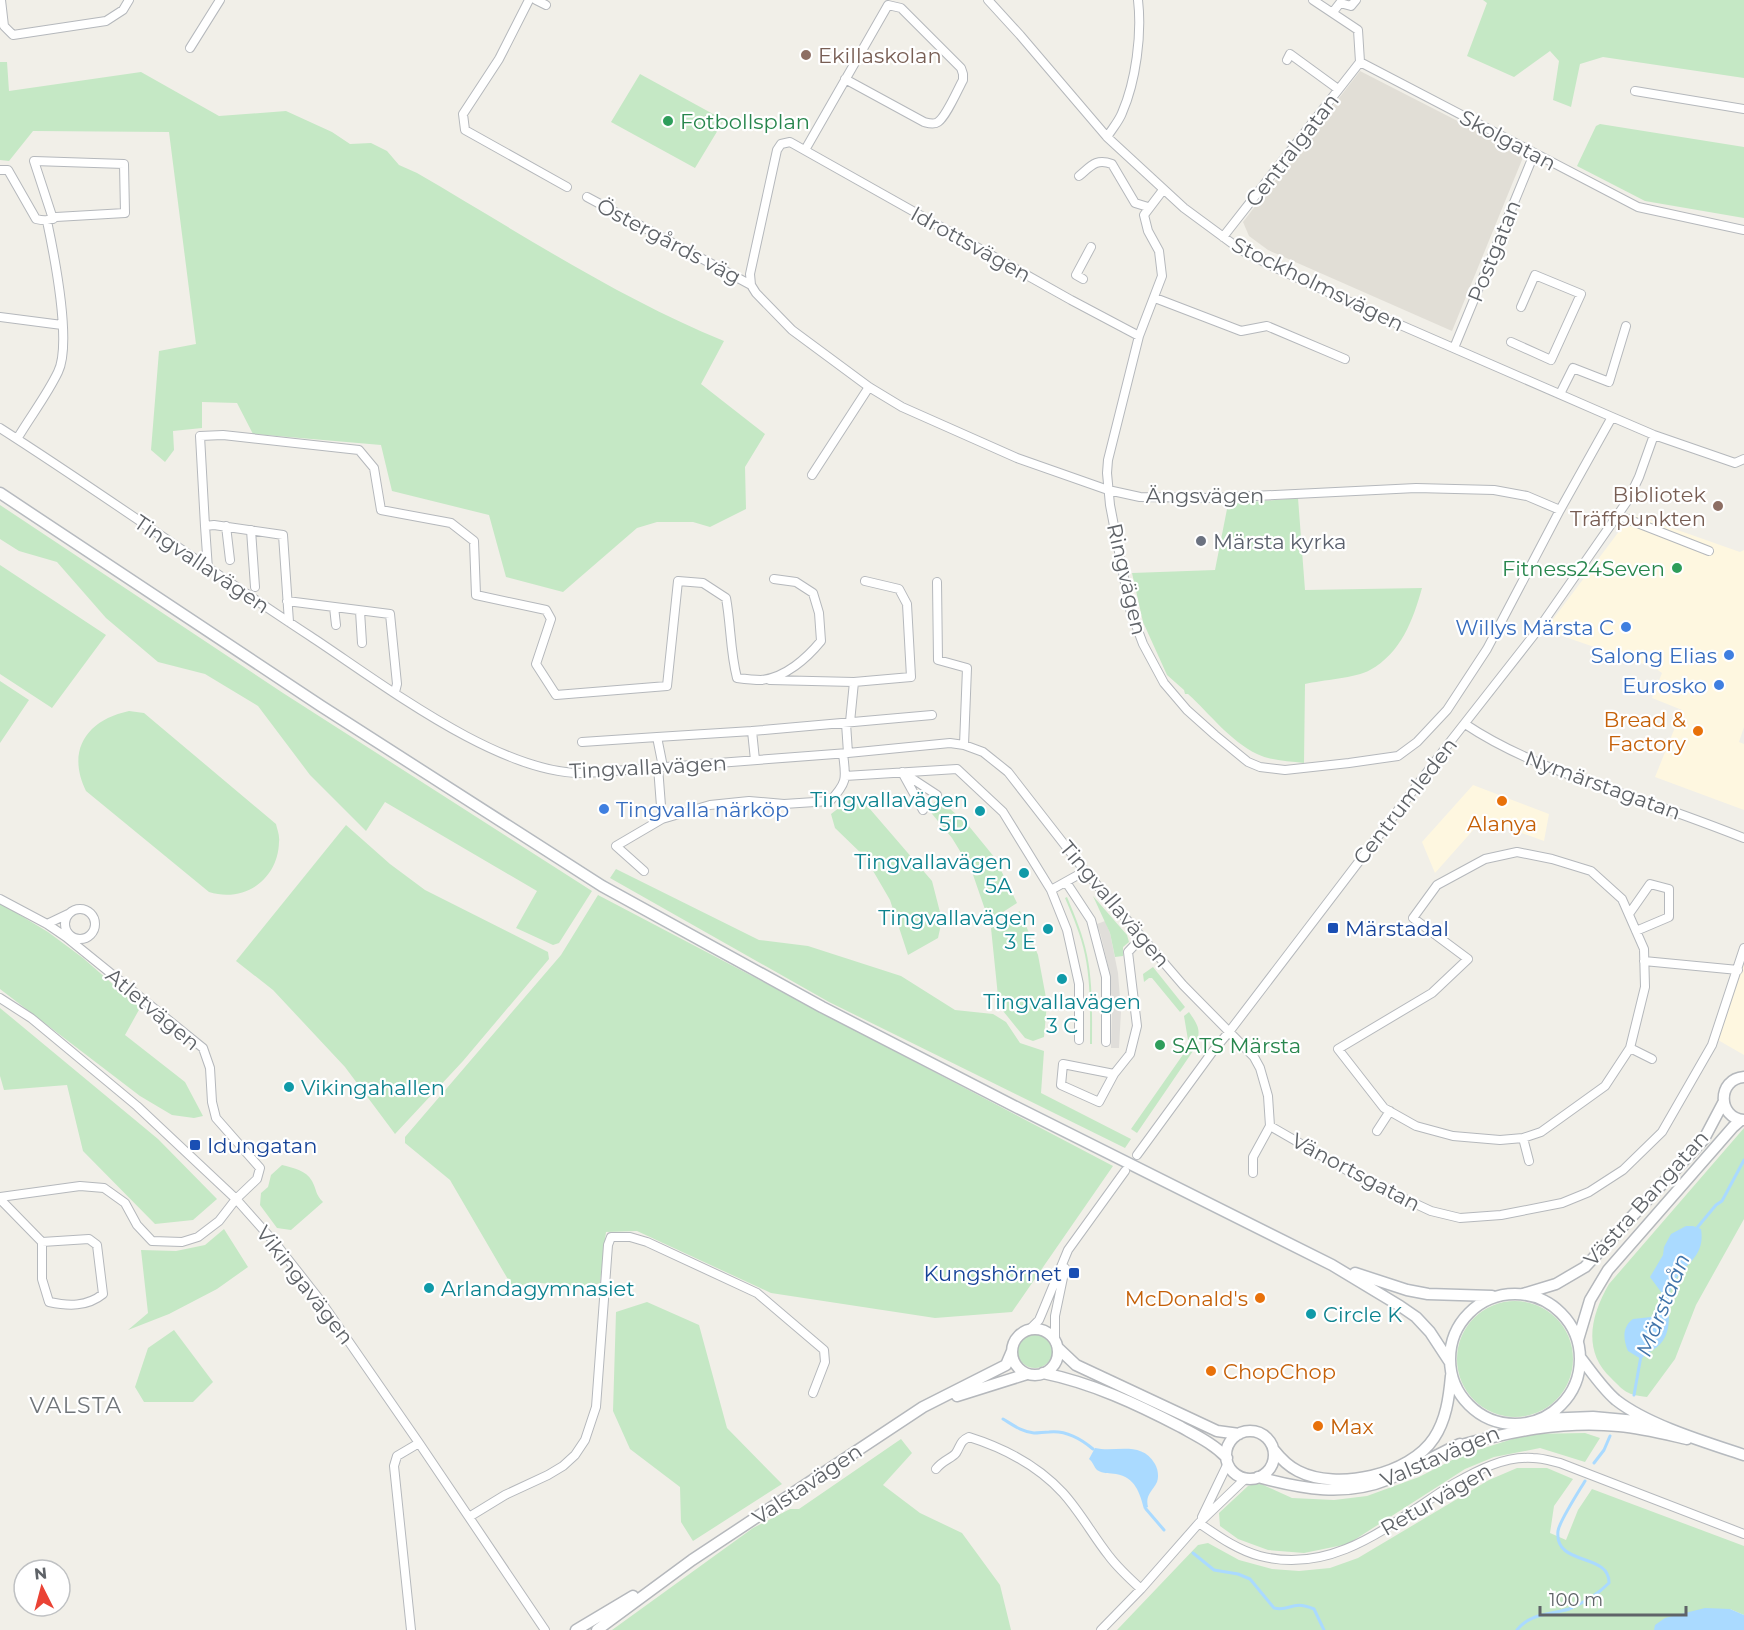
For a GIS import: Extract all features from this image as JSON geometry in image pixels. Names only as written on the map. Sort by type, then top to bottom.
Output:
[{"type":"street","points":[[1,0],[4,26],[13,35],[106,21],[123,10],[129,0]]},
{"type":"street","points":[[190,48],[220,0]]},
{"type":"street","points":[[529,0],[499,59],[463,114],[465,130],[567,188]]},
{"type":"street","points":[[536,0],[546,5]]},
{"type":"street","name":"Stockholmsvägen","points":[[988,0],[1028,43],[1107,137],[1184,208],[1249,254],[1454,348],[1654,435],[1735,462],[1744,459]]},
{"type":"street","points":[[1107,137],[1122,113],[1133,73],[1140,38],[1138,0]]},
{"type":"street","points":[[1333,12],[1340,3],[1351,6],[1356,0]]},
{"type":"street","points":[[1316,1],[1358,30],[1360,62]]},
{"type":"street","points":[[751,285],[750,274],[777,150],[785,141],[805,150],[845,79],[888,5],[902,8],[961,68],[963,74],[963,80],[943,116],[939,122],[931,124],[845,79]]},
{"type":"street","points":[[1287,60],[1290,54],[1338,89]]},
{"type":"street","name":"Centralgatan","points":[[1223,237],[1360,62]]},
{"type":"street","name":"Skolgatan","points":[[1360,62],[1638,207],[1744,230]]},
{"type":"street","points":[[1635,91],[1744,109]]},
{"type":"street","name":"Idrottsvägen","points":[[805,150],[1139,336]]},
{"type":"street","name":"Postgatan","points":[[1454,348],[1534,154]]},
{"type":"street","points":[[0,170],[8,170],[36,219],[50,220],[125,213],[124,164],[34,161],[50,220],[58,273],[64,350],[59,370],[17,439]]},
{"type":"street","points":[[1079,176],[1095,163],[1102,161],[1112,164],[1135,203],[1148,207],[1163,190]]},
{"type":"street","name":"Östergårds väg","points":[[587,197],[751,285]]},
{"type":"street","name":"Ringvägen","points":[[1148,207],[1144,221],[1159,251],[1162,276],[1139,336],[1108,460],[1108,490],[1130,609],[1143,645],[1164,683],[1201,722],[1248,762],[1260,767],[1285,770],[1398,756],[1417,742],[1447,710],[1487,649],[1612,417]]},
{"type":"street","points":[[1083,279],[1076,275],[1091,247]]},
{"type":"street","points":[[1511,342],[1551,360],[1581,294],[1536,275],[1521,307]]},
{"type":"street","name":"Ängsvägen","points":[[751,285],[792,330],[869,387],[902,407],[1017,458],[1108,490],[1140,497],[1214,498],[1416,488],[1494,490],[1527,496],[1560,510]]},
{"type":"street","points":[[1155,298],[1241,331],[1267,326],[1345,359]]},
{"type":"street","points":[[0,317],[62,325]]},
{"type":"street","points":[[1560,394],[1573,368],[1609,382],[1626,326]]},
{"type":"street","points":[[812,475],[869,387]]},
{"type":"street","name":"Tingvallavägen","points":[[0,428],[208,569],[444,724],[540,768],[567,774],[950,743],[964,745],[983,753],[1008,772],[1085,871],[1191,993],[1254,1057],[1260,1068],[1268,1095],[1270,1126]]},
{"type":"street","points":[[208,569],[200,436],[223,435],[359,450],[374,468],[381,510],[451,523],[474,541],[476,595],[546,610],[551,619],[536,664],[556,695],[667,687],[678,581],[703,583],[726,598],[731,627],[731,656],[737,678],[854,682],[911,677],[907,604],[899,589],[865,581]]},
{"type":"street","name":"Centrumleden","points":[[1137,1155],[1213,1052],[1537,631],[1628,500],[1654,435]]},
{"type":"street","points":[[0,493],[321,706],[602,886],[833,1012],[1008,1103],[1332,1265],[1416,1317],[1430,1332],[1449,1361]]},
{"type":"street","points":[[1617,515],[1709,551]]},
{"type":"street","points":[[206,526],[226,526],[283,535],[289,622]]},
{"type":"street","points":[[226,526],[230,560]]},
{"type":"street","points":[[251,530],[255,587]]},
{"type":"street","points":[[763,680],[786,672],[809,656],[821,641],[819,612],[813,593],[796,582],[774,579]]},
{"type":"street","points":[[937,582],[938,660],[967,668],[964,745]]},
{"type":"street","points":[[287,601],[390,614],[397,684],[395,692]]},
{"type":"street","points":[[334,607],[336,625]]},
{"type":"street","points":[[360,610],[362,643]]},
{"type":"street","points":[[644,871],[616,846],[662,819],[710,805],[749,801],[784,804],[830,801],[843,788],[854,682]]},
{"type":"street","points":[[582,742],[752,731],[932,715]]},
{"type":"street","name":"Nymärstagatan","points":[[1465,724],[1509,750],[1576,778],[1744,838]]},
{"type":"street","points":[[752,731],[755,760]]},
{"type":"street","points":[[657,737],[662,819]]},
{"type":"street","points":[[845,776],[957,769],[1003,812],[1051,890],[1067,930],[1079,984],[1079,1040]]},
{"type":"street","points":[[902,772],[937,795]]},
{"type":"street","points":[[902,772],[923,810]]},
{"type":"street","points":[[1517,852],[1552,859],[1591,871],[1622,899],[1629,914],[1644,950],[1645,987],[1630,1048],[1605,1086],[1541,1132],[1523,1138],[1500,1140],[1453,1136],[1416,1126],[1384,1108],[1338,1049],[1432,993],[1468,959],[1413,918],[1437,885],[1485,859],[1517,852]]},
{"type":"street","points":[[1051,890],[1085,871]]},
{"type":"street","points":[[1066,882],[1090,920],[1106,977],[1106,1042]]},
{"type":"street","points":[[1629,914],[1650,884],[1669,889],[1669,917],[1636,931]]},
{"type":"street","name":"Atletvägen","points":[[0,899],[46,924],[77,946],[203,1048],[210,1068],[212,1102],[216,1118],[260,1168],[257,1179],[236,1199]]},
{"type":"street","points":[[46,924],[79,909],[88,912],[94,920],[93,929],[77,946]]},
{"type":"street","points":[[70,912],[65,926],[69,934],[83,938],[91,933]]},
{"type":"street","points":[[1114,1074],[1063,1064],[1061,1085],[1099,1102],[1114,1074],[1130,1054],[1137,1026],[1128,952],[1142,937]]},
{"type":"street","name":"Vänortsgatan","points":[[1270,1126],[1362,1179],[1431,1211],[1461,1218],[1501,1215],[1562,1203],[1589,1192],[1623,1170],[1662,1132],[1712,1045],[1744,948]]},
{"type":"street","points":[[1644,962],[1739,966]]},
{"type":"street","name":"Vikingavägen","points":[[0,998],[31,1018],[137,1106],[236,1199],[276,1244],[320,1300],[545,1630]]},
{"type":"street","points":[[1630,1048],[1652,1059]]},
{"type":"street","name":"Västra Bangatan","points":[[1742,1120],[1726,1111],[1723,1095],[1732,1080],[1744,1077]]},
{"type":"street","name":"Västra Bangatan","points":[[1523,1294],[1556,1284],[1586,1268],[1704,1139],[1723,1103]]},
{"type":"street","points":[[1377,1131],[1389,1111]]},
{"type":"street","name":"Västra Bangatan","points":[[1578,1340],[1590,1300],[1608,1270],[1733,1127],[1742,1120]]},
{"type":"street","points":[[1253,1173],[1253,1157],[1270,1126]]},
{"type":"street","points":[[1523,1138],[1529,1161]]},
{"type":"street","points":[[1030,1329],[1045,1332],[1076,1365],[1217,1431],[1239,1434],[1249,1431],[1260,1433],[1269,1440],[1274,1450],[1271,1466],[1258,1477],[1246,1478],[1235,1473],[1228,1461],[1211,1444],[1157,1415],[1069,1378],[1043,1373],[1027,1374],[1016,1364],[1012,1351],[1017,1337],[1039,1320],[1068,1250],[1125,1172]]},
{"type":"street","points":[[0,1198],[80,1186],[104,1188],[125,1203],[137,1226],[152,1240],[182,1242],[198,1237],[209,1230],[236,1199]]},
{"type":"street","points":[[0,1198],[42,1242],[42,1279],[48,1302],[65,1305],[93,1302],[103,1294],[98,1245],[89,1239],[42,1242]]},
{"type":"street","points":[[0,1213],[11,1211]]},
{"type":"street","points":[[469,1517],[505,1495],[563,1466],[575,1455],[585,1440],[596,1407],[608,1245],[611,1237],[617,1235],[647,1242],[758,1293],[824,1350],[825,1362],[813,1393]]},
{"type":"street","points":[[1043,1373],[1055,1362],[1057,1345],[1055,1316],[1068,1250]]},
{"type":"street","points":[[1332,1265],[1407,1290],[1428,1294],[1495,1296],[1523,1294],[1538,1297],[1557,1309],[1572,1326],[1578,1340],[1580,1357],[1578,1376],[1570,1394],[1557,1409],[1540,1419]]},
{"type":"street","points":[[1495,1296],[1471,1310],[1461,1321],[1452,1340],[1449,1361],[1451,1376],[1459,1393],[1471,1407],[1492,1420],[1516,1424],[1540,1419],[1611,1418],[1636,1420],[1667,1427]]},
{"type":"street","name":"Valstavägen","points":[[576,1630],[692,1560],[923,1407],[1006,1365],[1012,1351]]},
{"type":"street","points":[[1580,1357],[1607,1392],[1617,1401],[1667,1427],[1744,1455]]},
{"type":"street","name":"Valstavägen","points":[[923,1407],[1027,1374]]},
{"type":"street","name":"Valstavägen","points":[[1274,1450],[1282,1461],[1299,1472],[1316,1477],[1342,1479],[1385,1472],[1412,1460],[1433,1440],[1445,1414],[1451,1376]]},
{"type":"street","name":"Valstavägen","points":[[1258,1477],[1314,1490],[1357,1488],[1389,1479],[1476,1436],[1516,1424]]},
{"type":"street","points":[[1454,1447],[1498,1435],[1537,1428],[1598,1424],[1637,1428],[1722,1448]]},
{"type":"street","points":[[1199,1523],[1228,1461],[1228,1446],[1239,1434]]},
{"type":"street","points":[[936,1470],[941,1462],[954,1455],[962,1440],[969,1437],[1019,1458],[1062,1492],[1111,1558],[1141,1590]]},
{"type":"street","points":[[411,1630],[394,1466],[397,1456],[419,1443]]},
{"type":"street","name":"Returvägen","points":[[1199,1523],[1228,1542],[1259,1556],[1294,1560],[1323,1557],[1343,1552],[1360,1544],[1467,1477],[1499,1462],[1533,1458],[1560,1463],[1744,1534]]},
{"type":"street","points":[[1101,1630],[1141,1590],[1199,1523],[1246,1478]]},
{"type":"street","name":"Valstavägen","points":[[597,1630],[692,1560]]},
{"type":"shaded area","points":[[1360,71],[1524,155],[1452,331],[1268,250],[1249,236],[1243,222]]},
{"type":"shaded area","points":[[1632,514],[1740,552],[1744,550],[1744,727],[1739,742],[1744,744],[1744,810],[1655,777],[1682,710],[1652,698],[1662,673],[1655,668],[1545,630]]},
{"type":"shaded area","points":[[1473,785],[1549,814],[1544,841],[1483,819],[1435,873],[1422,842]]},
{"type":"shaded area","points":[[1105,921],[1110,933],[1118,973],[1121,1011],[1119,1048],[1111,1048],[1110,974],[1097,924]]},
{"type":"shaded area","points":[[1744,961],[1744,1055],[1718,1040]]},
{"type":"green space","points":[[1483,0],[1744,0],[1744,78],[1603,57],[1580,64],[1571,107],[1553,100],[1559,61],[1550,51],[1514,77],[1467,56],[1487,3]]},
{"type":"green space","points":[[0,62],[7,62],[9,91],[141,72],[219,116],[286,111],[332,132],[350,144],[371,143],[387,151],[399,165],[417,173],[606,284],[684,324],[724,341],[701,384],[765,434],[745,467],[746,509],[710,527],[693,522],[657,522],[637,528],[563,592],[506,577],[489,515],[392,491],[381,445],[253,434],[237,403],[202,402],[202,428],[173,431],[174,450],[165,462],[151,450],[159,351],[196,344],[169,132],[33,131],[9,161],[0,160]]},
{"type":"green space","name":"Fotbollsplan","points":[[640,74],[724,120],[695,168],[611,122]]},
{"type":"green space","points":[[1600,124],[1744,147],[1744,218],[1645,201],[1577,166],[1596,126]]},
{"type":"green space","points":[[1298,498],[1305,590],[1422,588],[1404,635],[1390,655],[1381,663],[1364,673],[1305,684],[1304,763],[1268,758],[1247,749],[1229,735],[1167,675],[1143,622],[1132,573],[1215,570],[1228,504]]},
{"type":"green space","points":[[0,505],[283,693],[592,891],[559,943],[553,945],[516,928],[537,891],[385,802],[366,831],[310,775],[258,706],[205,674],[158,662],[106,618],[57,562],[19,551],[0,539]]},
{"type":"green space","points":[[0,565],[106,635],[52,708],[0,674]]},
{"type":"green space","points":[[0,681],[29,700],[0,743]]},
{"type":"green space","points":[[129,711],[144,713],[276,824],[279,835],[277,856],[273,867],[257,885],[235,894],[222,895],[209,892],[86,791],[78,762],[84,739],[102,722],[114,715]]},
{"type":"green space","points":[[857,794],[932,881],[942,920],[938,938],[908,955],[890,900],[865,857],[835,828],[831,814]]},
{"type":"green space","points":[[938,798],[968,825],[995,858],[1017,903],[989,921],[971,869],[952,838],[928,809]]},
{"type":"green space","points":[[346,825],[390,864],[425,890],[548,952],[549,959],[463,1061],[395,1134],[345,1067],[273,990],[236,961]]},
{"type":"green space","points":[[616,869],[759,940],[808,946],[901,976],[955,1010],[993,1014],[1006,1022],[1020,1043],[1044,1051],[1041,1093],[1131,1139],[1125,1148],[829,1002],[610,878]]},
{"type":"green space","points":[[598,895],[1113,1166],[1012,1312],[935,1318],[771,1293],[637,1231],[606,1232],[600,1283],[584,1288],[532,1282],[513,1288],[450,1180],[405,1143],[405,1137],[561,955]]},
{"type":"green space","points":[[1093,896],[1127,935],[1129,942],[1123,947],[1123,956],[1115,957],[1110,933]]},
{"type":"green space","points":[[1067,897],[1081,933],[1089,966],[1092,1044],[1090,1044],[1087,966],[1079,933],[1065,898]]},
{"type":"green space","points":[[0,903],[48,932],[83,958],[140,1008],[125,1035],[185,1082],[203,1116],[194,1118],[172,1115],[140,1096],[0,989]]},
{"type":"green space","points":[[1020,911],[1038,955],[1047,1003],[1044,1037],[1033,1041],[1025,1038],[999,1006],[991,928]]},
{"type":"green space","points":[[1153,967],[1185,1007],[1180,1012],[1152,978],[1144,982],[1143,974]]},
{"type":"green space","points":[[0,1008],[158,1139],[217,1199],[193,1220],[155,1224],[83,1151],[67,1085],[4,1090],[0,1076]]},
{"type":"green space","points":[[1189,1012],[1198,1031],[1193,1051],[1137,1133],[1131,1129],[1189,1046],[1184,1016]]},
{"type":"green space","points":[[1744,1128],[1744,1219],[1696,1305],[1675,1359],[1647,1397],[1630,1394],[1611,1378],[1596,1356],[1592,1332],[1603,1296],[1609,1284]]},
{"type":"green space","points":[[282,1165],[306,1174],[323,1202],[291,1230],[277,1228],[260,1205],[261,1193],[268,1187],[271,1175]]},
{"type":"green space","points":[[224,1229],[248,1267],[217,1289],[169,1314],[128,1330],[148,1313],[141,1250],[176,1251],[205,1245]]},
{"type":"green space","points":[[1515,1301],[1537,1305],[1556,1318],[1569,1337],[1573,1359],[1569,1381],[1556,1400],[1537,1413],[1515,1417],[1493,1413],[1474,1400],[1461,1381],[1457,1359],[1461,1337],[1474,1318],[1493,1305]]},
{"type":"green space","points":[[647,1302],[699,1325],[727,1428],[782,1484],[693,1541],[681,1522],[680,1487],[630,1449],[613,1411],[616,1312]]},
{"type":"green space","points":[[174,1330],[213,1382],[193,1402],[144,1402],[135,1387],[148,1348]]},
{"type":"green space","points":[[1035,1332],[1047,1338],[1053,1350],[1047,1362],[1035,1368],[1023,1362],[1017,1350],[1023,1338]]},
{"type":"green space","points":[[1585,1433],[1600,1438],[1585,1462],[1540,1448],[1494,1457],[1465,1469],[1348,1544],[1304,1553],[1268,1550],[1238,1539],[1220,1526],[1219,1513],[1248,1486],[1259,1483],[1292,1498],[1334,1500],[1367,1496],[1419,1477],[1462,1455],[1528,1434]]},
{"type":"green space","points":[[901,1439],[912,1453],[883,1485],[920,1513],[962,1533],[1000,1585],[1011,1630],[612,1630],[753,1528],[790,1509],[799,1509]]},
{"type":"green space","points":[[1517,1468],[1547,1468],[1573,1479],[1554,1506],[1550,1533],[1566,1540],[1578,1510],[1592,1489],[1744,1546],[1744,1615],[1730,1609],[1744,1630],[1117,1630],[1198,1545],[1208,1543],[1239,1560],[1272,1569],[1299,1571],[1330,1568],[1358,1558],[1489,1480]]},
{"type":"water","points":[[1686,1226],[1701,1229],[1700,1248],[1672,1286],[1668,1325],[1663,1341],[1641,1359],[1628,1351],[1624,1338],[1625,1329],[1633,1319],[1651,1317],[1661,1310],[1663,1302],[1661,1292],[1650,1277],[1663,1255],[1664,1247],[1671,1234]]},
{"type":"water","points":[[1095,1448],[1135,1450],[1149,1457],[1156,1466],[1158,1475],[1157,1482],[1148,1496],[1148,1507],[1144,1509],[1136,1487],[1128,1478],[1097,1470],[1089,1459]]},
{"type":"water","points":[[1705,1608],[1730,1609],[1744,1615],[1744,1630],[1654,1630],[1655,1625],[1665,1618]]},
{"type":"waterway","name":"Märstaån","points":[[1696,1229],[1722,1201],[1744,1160]]},
{"type":"waterway","name":"Märstaån","points":[[1634,1395],[1641,1356]]},
{"type":"waterway","points":[[1003,1419],[1030,1432],[1067,1434],[1078,1438],[1093,1449]]},
{"type":"waterway","name":"Märstaån","points":[[1594,1463],[1604,1450],[1610,1436]]},
{"type":"waterway","name":"Märstaån","points":[[1517,1630],[1534,1617],[1569,1609],[1580,1604],[1609,1583],[1607,1573],[1601,1567],[1564,1550],[1559,1542],[1559,1527],[1585,1481]]},
{"type":"waterway","points":[[1146,1509],[1164,1530]]},
{"type":"waterway","points":[[1193,1553],[1214,1570],[1238,1574],[1250,1579],[1274,1608],[1300,1605],[1314,1609],[1324,1630]]},
{"type":"place","name":"Ekillaskolan","points":[[806,55]]},
{"type":"place","name":"Fotbollsplan","points":[[668,121]]},
{"type":"place","name":"Bibliotek Träffpunkten","points":[[1718,506]]},
{"type":"place","name":"Märsta kyrka","points":[[1201,541]]},
{"type":"place","name":"Fitness24Seven","points":[[1677,568]]},
{"type":"place","name":"Willys Märsta C","points":[[1626,627]]},
{"type":"place","name":"Salong Elias","points":[[1729,655]]},
{"type":"place","name":"Eurosko","points":[[1719,685]]},
{"type":"place","name":"Bread & Factory","points":[[1698,731]]},
{"type":"place","name":"Alanya","points":[[1502,801]]},
{"type":"place","name":"Tingvalla närköp","points":[[604,809]]},
{"type":"place","name":"Tingvallavägen 5D","points":[[980,811]]},
{"type":"place","name":"Tingvallavägen 5A","points":[[1024,873]]},
{"type":"place","name":"Märstadal","points":[[1333,928]]},
{"type":"place","name":"Tingvallavägen 3 E","points":[[1048,929]]},
{"type":"place","name":"Tingvallavägen 3 C","points":[[1062,979]]},
{"type":"place","name":"SATS Märsta","points":[[1160,1045]]},
{"type":"place","name":"Vikingahallen","points":[[289,1087]]},
{"type":"place","name":"Idungatan","points":[[195,1145]]},
{"type":"place","name":"Kungshörnet","points":[[1074,1273]]},
{"type":"place","name":"Arlandagymnasiet","points":[[429,1288]]},
{"type":"place","name":"McDonald's","points":[[1260,1298]]},
{"type":"place","name":"Circle K","points":[[1311,1314]]},
{"type":"place","name":"ChopChop","points":[[1211,1371]]},
{"type":"place","name":"Max","points":[[1318,1426]]},
{"type":"district","name":"VALSTA","points":[[76,1405]]}]
